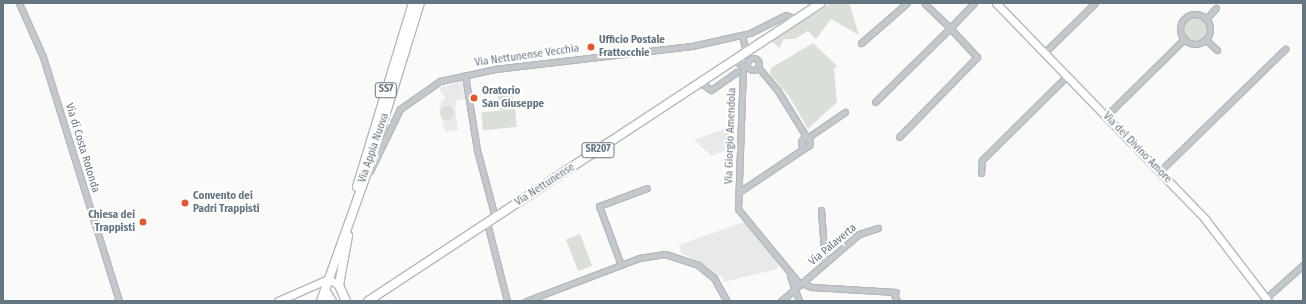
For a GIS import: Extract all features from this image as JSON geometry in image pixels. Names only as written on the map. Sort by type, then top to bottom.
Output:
[{"type":"main road","name":"Via Appia Nuova","points":[[355,200],[358,177],[413,3]]},
{"type":"main road","name":"Via Appia Nuova","points":[[321,301],[355,200],[365,176],[420,3]]},
{"type":"main road","name":"Via Nettunense","points":[[363,301],[371,299],[821,3]]},
{"type":"main road","name":"Via del Divino Amore","points":[[996,3],[1160,171],[1212,227],[1267,299]]},
{"type":"main road","points":[[346,301],[339,285],[351,213]]},
{"type":"main road","points":[[278,301],[316,286],[328,279],[339,285]]},
{"type":"main road","points":[[316,286],[325,290],[332,301]]},
{"type":"street","name":"Via di Costa Rotonda","points":[[20,3],[43,57],[119,301]]},
{"type":"street","points":[[861,43],[907,3]]},
{"type":"street","points":[[899,137],[977,57],[924,3]]},
{"type":"street","points":[[876,102],[974,3]]},
{"type":"street","points":[[1045,52],[1095,3]]},
{"type":"street","points":[[1206,18],[1216,8]]},
{"type":"street","points":[[1197,14],[1206,18],[1210,27],[1206,40],[1197,44],[1184,39],[1180,30],[1183,20],[1197,14]]},
{"type":"street","name":"Via Nettunense Vecchia","points":[[365,176],[376,163],[400,109],[440,81],[465,75],[692,46],[742,35],[786,15],[797,19]]},
{"type":"street","points":[[742,35],[748,51],[758,60],[758,67],[778,91],[806,142]]},
{"type":"street","points":[[1106,116],[1184,39]]},
{"type":"street","points":[[1206,40],[1217,50]]},
{"type":"street","points":[[1160,171],[1285,49]]},
{"type":"street","points":[[758,60],[750,58],[746,65],[750,70],[758,67]]},
{"type":"street","name":"Via Giorgio Amendola","points":[[734,60],[743,66],[738,209],[780,256],[789,273],[794,292],[799,301]]},
{"type":"street","points":[[701,83],[711,90],[737,72]]},
{"type":"street","points":[[465,75],[477,150],[495,217]]},
{"type":"street","points":[[981,173],[982,160],[1067,76]]},
{"type":"street","points":[[739,192],[797,151],[806,142],[845,112]]},
{"type":"street","points":[[621,265],[599,206],[647,188]]},
{"type":"street","points":[[821,210],[825,263]]},
{"type":"street","points":[[487,223],[506,301]]},
{"type":"street","name":"Via Palaverta","points":[[781,301],[794,292],[825,263],[862,232],[878,228]]},
{"type":"street","points":[[526,301],[621,265],[655,254],[686,258],[707,272],[727,301]]},
{"type":"street","points":[[1267,299],[1303,265]]},
{"type":"street","name":"Via Giorgio Amendola","points":[[789,273],[803,284]]},
{"type":"street","points":[[803,284],[894,292],[897,301]]},
{"type":"shaded area","points":[[831,3],[849,3],[859,35],[831,19],[816,39],[808,31],[795,39],[784,39],[779,48],[772,41]]},
{"type":"shaded area","points":[[1190,17],[1200,17],[1207,24],[1207,34],[1200,41],[1190,41],[1183,34],[1183,24]]},
{"type":"shaded area","points":[[813,43],[837,66],[834,70],[837,102],[808,129],[789,96],[770,74],[771,68]]},
{"type":"shaded area","points":[[462,81],[465,99],[457,100],[455,109],[458,130],[445,132],[439,105],[445,98],[439,88]]},
{"type":"shaded area","points":[[511,86],[515,108],[500,110],[496,89]]},
{"type":"shaded area","points":[[447,106],[452,108],[454,113],[452,118],[447,120],[442,118],[440,113],[442,108]]},
{"type":"shaded area","points":[[515,109],[517,127],[483,130],[481,113]]},
{"type":"shaded area","points":[[732,126],[732,148],[711,156],[694,140]]},
{"type":"shaded area","points":[[744,222],[777,258],[778,269],[723,282],[723,277],[715,276],[702,263],[681,253],[679,245]]},
{"type":"shaded area","points":[[580,234],[592,266],[578,271],[566,239]]},
{"type":"place","name":"Ufficio Postale Frattocchie","points":[[591,47]]},
{"type":"place","name":"Oratorio San Giuseppe","points":[[474,98]]},
{"type":"place","name":"Convento dei Padri Trappisti","points":[[185,203]]},
{"type":"place","name":"Chiesa dei Trappisti","points":[[143,222]]}]
